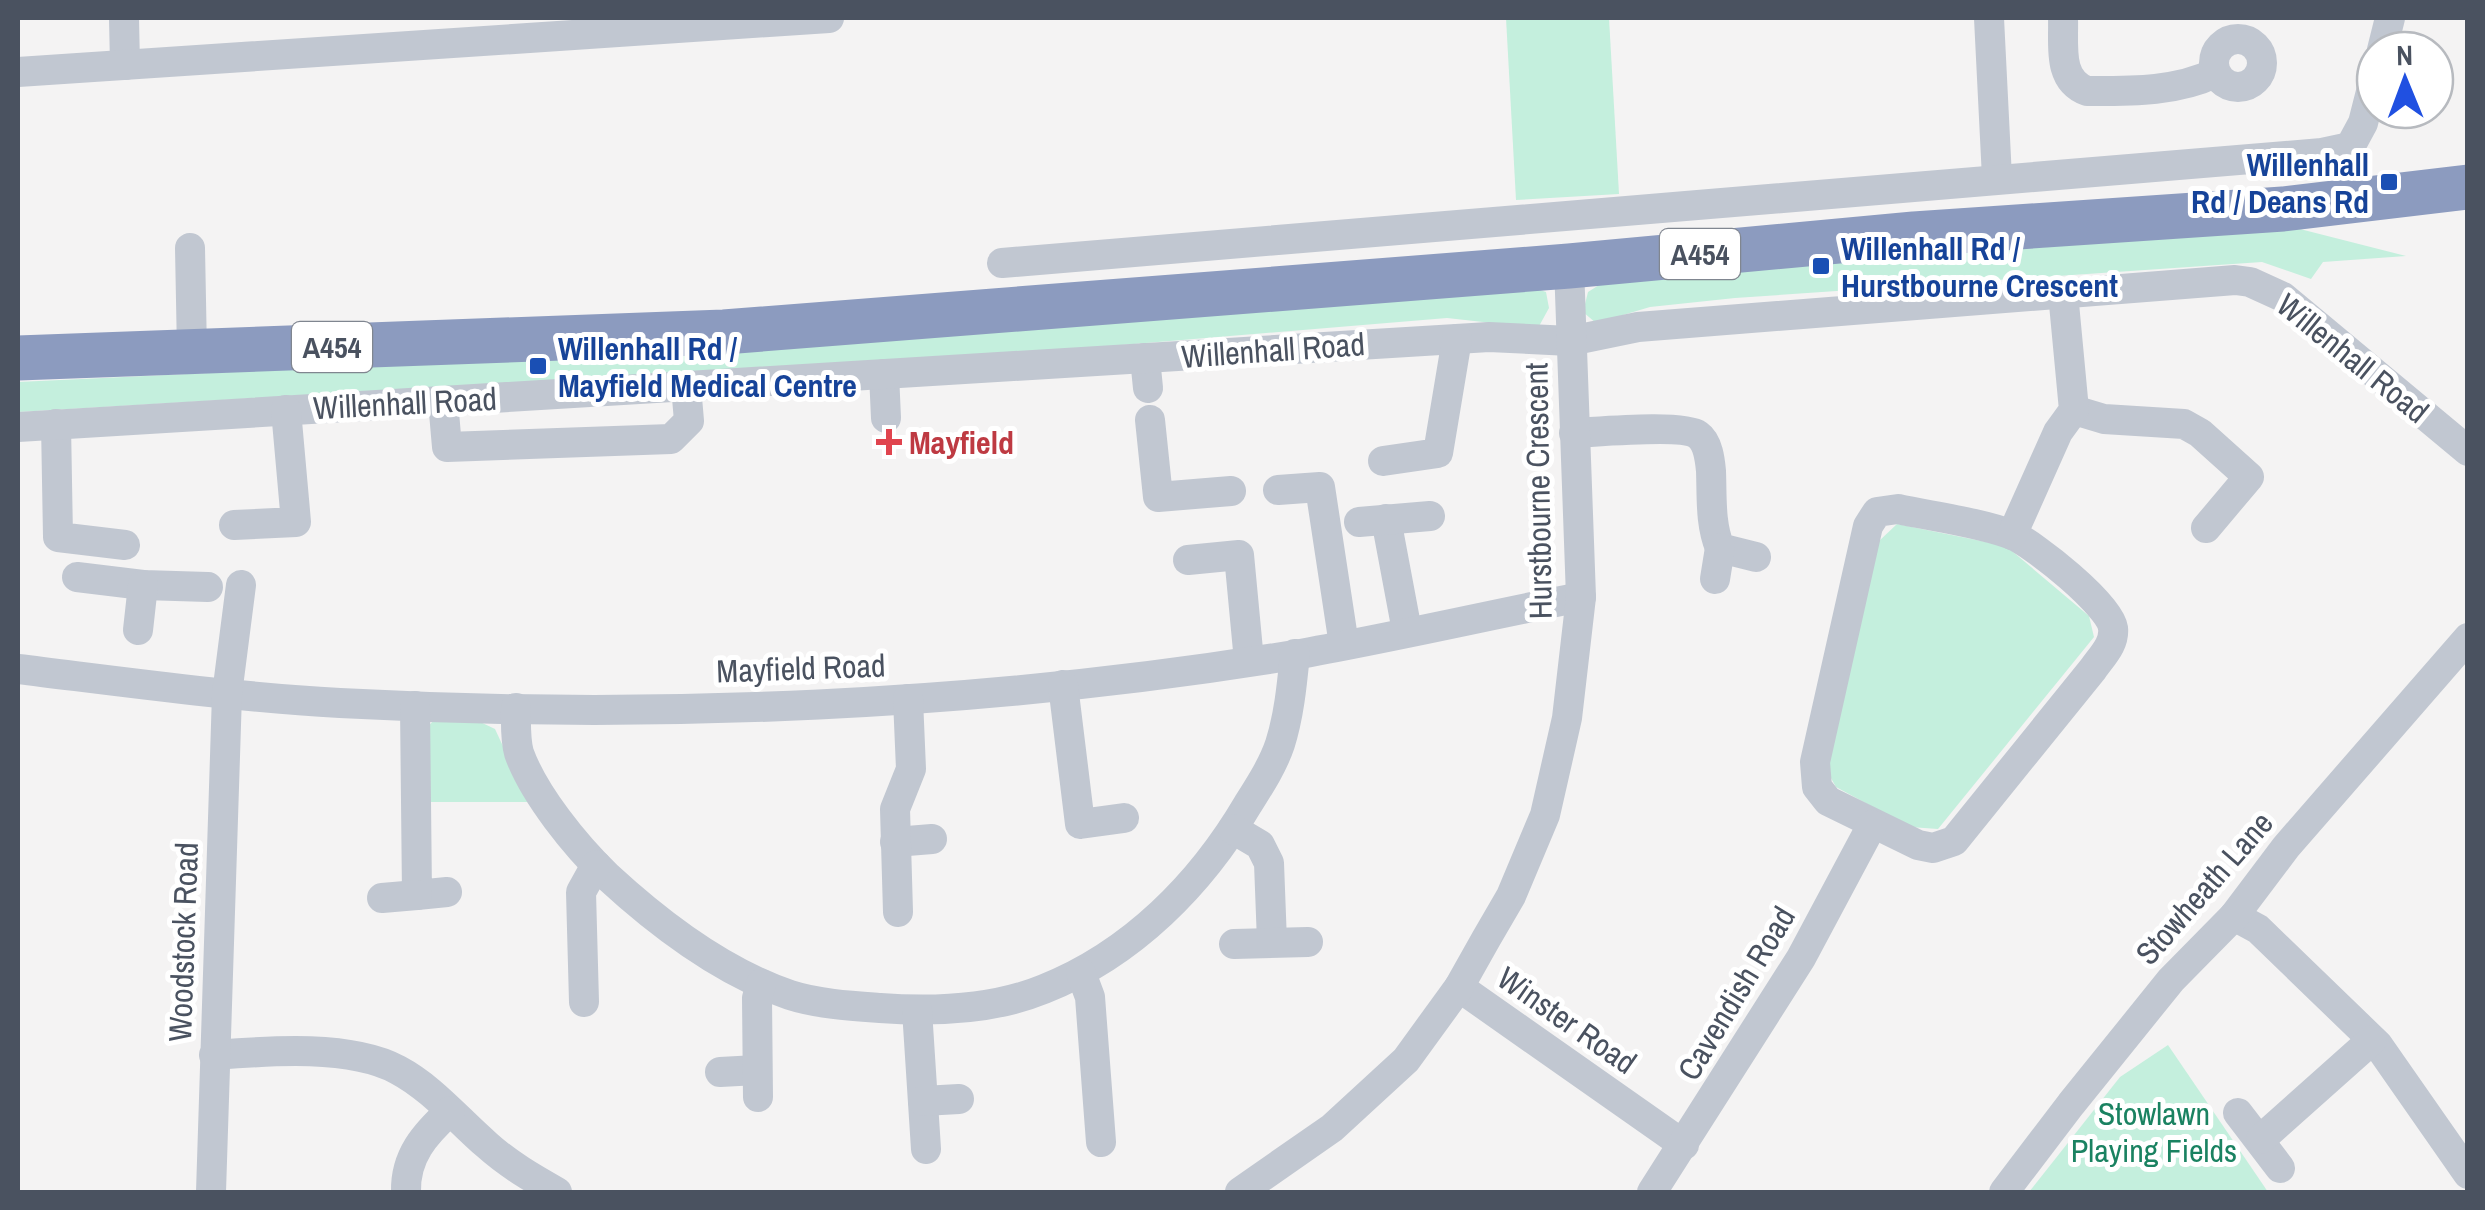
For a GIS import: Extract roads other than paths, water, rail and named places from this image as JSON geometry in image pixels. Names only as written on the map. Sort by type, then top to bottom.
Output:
[{"type":"highway","name":"Willenhall Road","points":[[18,358],[724,332],[1569,266],[1914,234],[2283,208],[2468,187]]},
{"type":"highway","name":"Willenhall Road","points":[[2283,208],[2418,218],[2468,217]]},
{"type":"street","points":[[124,18],[125,65]]},
{"type":"street","points":[[18,72],[625,24],[829,18]]},
{"type":"street","points":[[1990,18],[1996,178]]},
{"type":"street","points":[[2062,18],[2065,73],[2076,88],[2088,91],[2167,87],[2215,74]]},
{"type":"street","points":[[1002,263],[2322,154],[2350,147],[2359,130]]},
{"type":"street","points":[[190,248],[192,352]]},
{"type":"street","points":[[1088,256],[1092,304]]},
{"type":"street","name":"Hurstbourne Crescent","points":[[1240,1192],[1332,1128],[1406,1060],[1459,986],[1511,896],[1545,815],[1567,718],[1581,597],[1569,266]]},
{"type":"street","name":"Willenhall Road","points":[[18,427],[884,374],[1146,373],[1457,338],[1570,341],[1638,327],[2250,282],[2283,297],[2468,452]]},
{"type":"street","points":[[2012,535],[2058,432],[2074,410],[2064,293]]},
{"type":"street","points":[[1383,460],[1438,453],[1457,338]]},
{"type":"street","points":[[884,374],[886,418]]},
{"type":"street","points":[[443,401],[446,447],[671,438],[689,421],[686,386]]},
{"type":"street","points":[[234,526],[296,522],[286,410]]},
{"type":"street","points":[[2074,410],[2104,419],[2184,424],[2200,433],[2249,477],[2206,528]]},
{"type":"street","points":[[1150,420],[1158,497],[1231,491]]},
{"type":"street","points":[[56,424],[58,537],[125,545]]},
{"type":"street","points":[[1574,433],[1678,429],[1697,434],[1706,445],[1710,464],[1718,564],[1756,557]]},
{"type":"street","points":[[1278,490],[1320,487],[1344,644]]},
{"type":"street","points":[[1898,509],[2012,535],[2040,553],[2108,614],[2113,630],[2111,644],[1954,840],[1933,848],[1872,825],[1828,801],[1817,788],[1816,762],[1868,526],[1877,512],[1898,509]]},
{"type":"street","points":[[1407,631],[1373,521],[1430,516]]},
{"type":"street","points":[[1188,560],[1239,555],[1249,661]]},
{"type":"street","points":[[77,577],[208,587]]},
{"type":"street","name":"Woodstock Road","points":[[212,1192],[227,694],[241,584]]},
{"type":"street","points":[[132,684],[143,585]]},
{"type":"street","name":"Mayfield Road","points":[[18,669],[227,694],[414,706],[741,707],[908,699],[1063,685],[1249,661],[1581,597]]},
{"type":"street","name":"Stowheath Lane","points":[[2004,1192],[2171,980],[2234,916],[2286,847],[2468,638]]},
{"type":"street","points":[[516,708],[519,753],[582,852],[626,893],[721,964],[795,997],[916,1010],[989,1005],[1041,991],[1081,973],[1141,932],[1205,868],[1233,829],[1280,744],[1296,654]]},
{"type":"street","points":[[1063,685],[1080,824],[1124,818]]},
{"type":"street","points":[[898,912],[895,810],[911,769],[908,699]]},
{"type":"street","points":[[382,898],[432,894],[414,706]]},
{"type":"street","name":"Cavendish Road","points":[[1652,1192],[1801,958],[1872,825]]},
{"type":"street","points":[[1233,829],[1260,845],[1269,863],[1272,942]]},
{"type":"street","points":[[895,842],[932,839]]},
{"type":"street","points":[[584,1002],[581,892],[596,865]]},
{"type":"street","points":[[2234,916],[2258,929],[2372,1040],[2468,1174]]},
{"type":"street","points":[[1234,944],[1308,942]]},
{"type":"street","points":[[1081,973],[1090,998],[1101,1142]]},
{"type":"street","points":[[720,1072],[758,1084],[756,1009],[761,984]]},
{"type":"street","name":"Winster Road","points":[[1459,986],[1684,1145]]},
{"type":"street","points":[[916,1010],[926,1149]]},
{"type":"street","points":[[2261,1139],[2372,1040]]},
{"type":"street","points":[[214,1054],[274,1051],[358,1057],[397,1069],[516,1169],[557,1192]]},
{"type":"street","points":[[923,1101],[959,1099]]},
{"type":"street","points":[[406,1192],[405,1174],[414,1152],[425,1134],[450,1111]]},
{"type":"street","points":[[2238,1113],[2280,1168]]},
{"type":"place","name":"Willenhall Rd / Deans Rd","points":[[2389,182]]},
{"type":"place","name":"Willenhall Rd / Hurstbourne Crescent","points":[[1821,266]]},
{"type":"place","name":"Willenhall Rd / Mayfield Medical Centre","points":[[538,366]]},
{"type":"place","name":"Mayfield","points":[[889,442]]},
{"type":"park label","name":"Stowlawn Playing Fields","points":[[2154,1132]]}]
